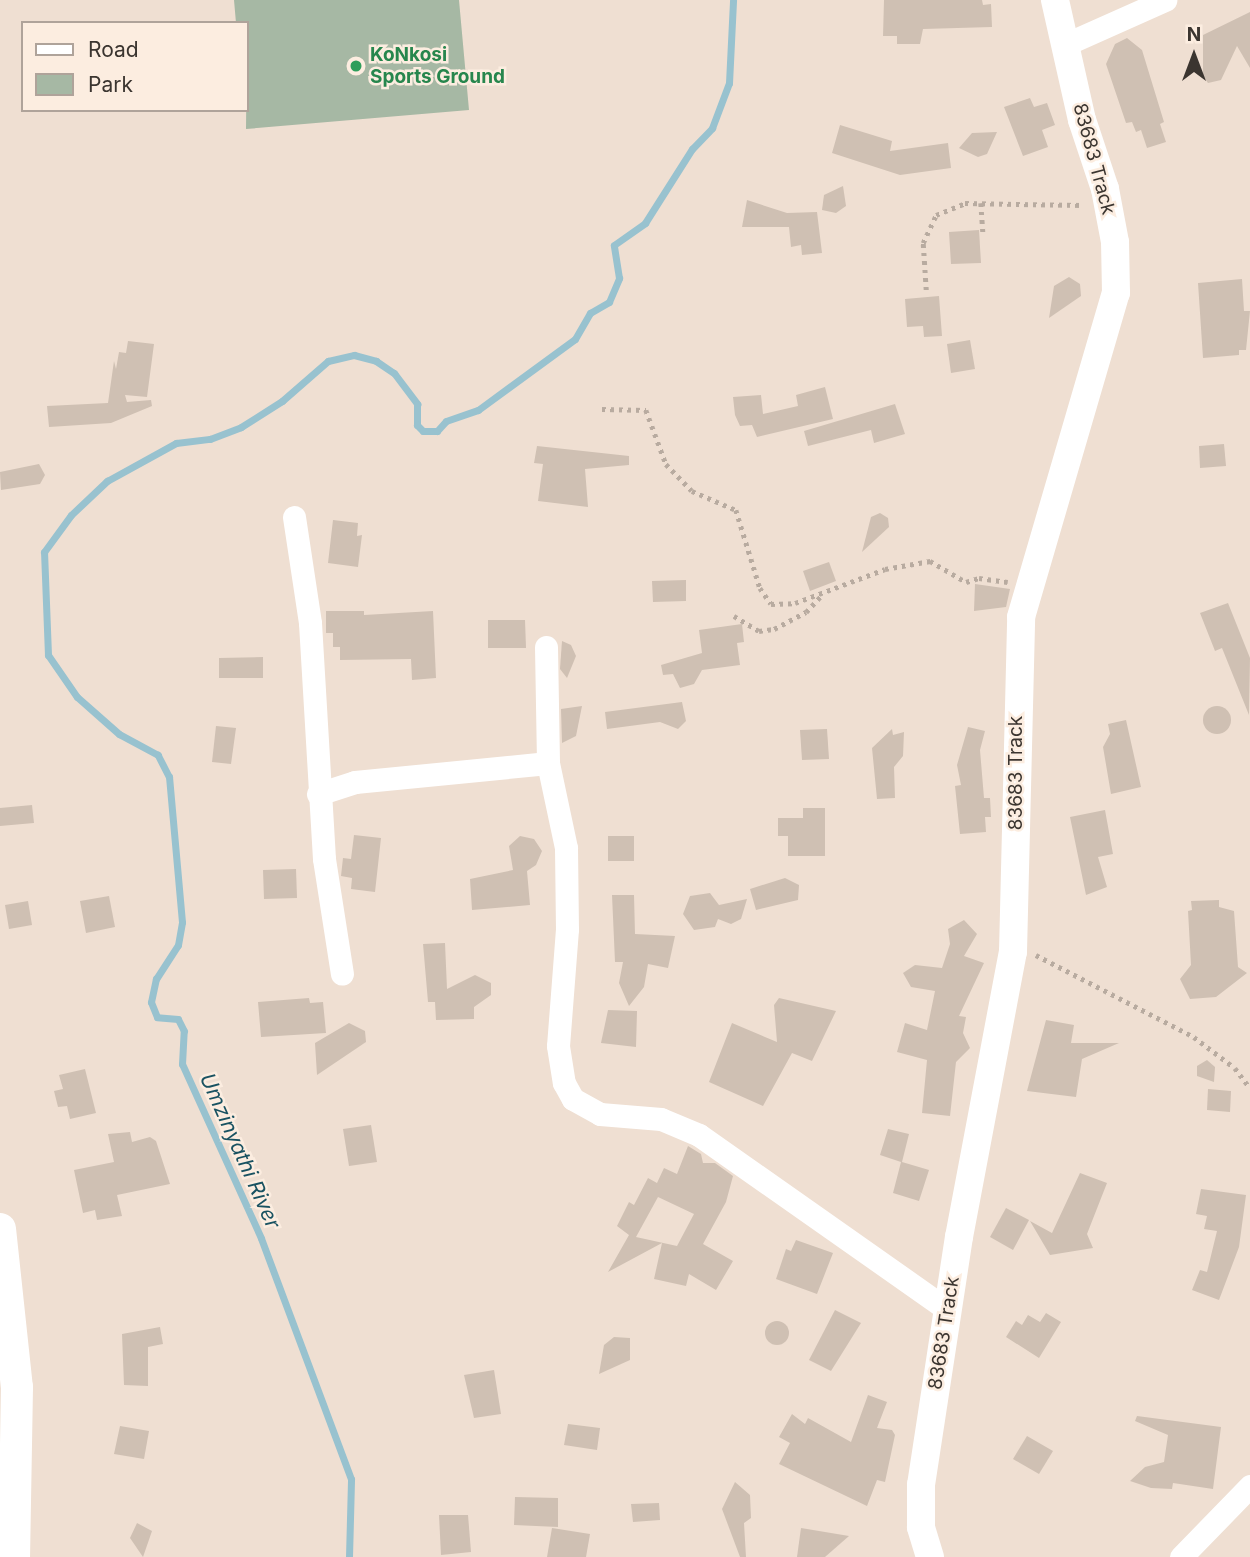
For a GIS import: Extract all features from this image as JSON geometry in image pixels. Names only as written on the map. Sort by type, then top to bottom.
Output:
[{"type":"main road","points":[[0,1229],[17,1387],[14,1557]]},
{"type":"street","name":"83683 Track","points":[[930,1557],[921,1527],[921,1485],[948,1310],[1009,988],[1013,944],[1017,663],[1030,585],[1112,313],[1116,266],[1108,205],[1064,46],[1055,0]]},
{"type":"street","points":[[1064,46],[1165,0]]},
{"type":"street","points":[[294,517],[310,623],[318,794],[342,974]]},
{"type":"street","points":[[546,647],[548,764],[566,848],[568,929],[558,1046],[564,1083],[573,1099],[600,1114],[661,1119],[699,1135],[948,1310]]},
{"type":"street","points":[[318,794],[355,782],[548,764]]},
{"type":"street","points":[[1181,1557],[1250,1486]]},
{"type":"path","points":[[926,290],[923,243],[936,215],[965,203],[1108,205]]},
{"type":"path","points":[[981,203],[983,234]]},
{"type":"path","points":[[602,409],[646,410],[666,464],[692,491],[736,510],[761,587],[771,604],[823,594],[885,569],[930,561],[966,582],[979,578],[1030,585]]},
{"type":"path","points":[[734,616],[759,631],[774,629],[806,612],[823,594]]},
{"type":"path","points":[[1013,944],[1194,1037],[1235,1068],[1250,1088]]},
{"type":"green space","name":"KoNkosi Sports Ground","points":[[234,0],[459,0],[469,110],[246,129],[248,21],[236,21]]},
{"type":"building","points":[[884,0],[982,0],[983,5],[991,4],[992,27],[923,29],[920,44],[897,44],[897,36],[883,36]]},
{"type":"building","points":[[1250,12],[1250,68],[1237,46],[1221,80],[1208,83],[1203,76],[1203,35]]},
{"type":"building","points":[[1127,38],[1142,50],[1164,122],[1160,124],[1166,142],[1147,148],[1141,130],[1136,132],[1132,122],[1126,123],[1106,64],[1115,44]]},
{"type":"building","points":[[1030,98],[1034,107],[1047,103],[1055,125],[1042,130],[1048,147],[1023,156],[1004,107]]},
{"type":"building","points":[[840,125],[892,141],[890,151],[948,143],[951,168],[900,175],[832,153]]},
{"type":"building","points":[[997,132],[987,154],[978,157],[959,148],[972,133]]},
{"type":"building","points":[[843,186],[846,206],[836,213],[822,210],[824,195]]},
{"type":"building","points":[[747,200],[787,213],[817,212],[822,253],[802,255],[801,245],[791,247],[789,227],[742,227]]},
{"type":"building","points":[[979,230],[981,263],[951,264],[949,232]]},
{"type":"building","points":[[1069,277],[1080,284],[1081,296],[1049,318],[1054,286]]},
{"type":"building","points":[[1242,279],[1244,311],[1250,311],[1246,350],[1239,350],[1239,355],[1203,358],[1198,283]]},
{"type":"building","points":[[939,296],[942,336],[924,337],[923,326],[907,327],[905,299]]},
{"type":"building","points":[[970,340],[975,369],[951,373],[947,344]]},
{"type":"building","points":[[128,341],[154,344],[147,397],[125,395],[127,402],[151,400],[152,406],[111,423],[49,427],[47,406],[108,403],[114,361],[116,369],[119,352],[126,353]]},
{"type":"building","points":[[825,387],[833,419],[757,437],[752,425],[740,426],[735,415],[733,397],[761,395],[763,414],[798,406],[796,395]]},
{"type":"building","points":[[895,404],[905,434],[874,443],[871,430],[808,446],[804,431]]},
{"type":"building","points":[[1224,444],[1226,466],[1200,468],[1199,446]]},
{"type":"building","points":[[537,446],[629,456],[629,465],[585,469],[588,507],[538,501],[543,464],[534,463]]},
{"type":"building","points":[[39,464],[45,475],[40,484],[1,490],[0,472]]},
{"type":"building","points":[[880,513],[888,518],[889,527],[862,552],[871,517]]},
{"type":"building","points":[[333,520],[358,523],[357,536],[362,535],[358,567],[328,563]]},
{"type":"building","points":[[829,562],[836,581],[810,591],[803,571]]},
{"type":"building","points":[[686,580],[686,601],[653,602],[652,581]]},
{"type":"building","points":[[975,584],[1010,589],[1006,607],[974,611]]},
{"type":"building","points":[[1228,603],[1250,658],[1249,715],[1222,648],[1215,651],[1200,613]]},
{"type":"building","points":[[326,611],[364,611],[364,615],[433,611],[436,678],[412,680],[411,659],[340,660],[340,647],[333,647],[333,633],[326,633]]},
{"type":"building","points":[[488,620],[525,620],[526,648],[488,648]]},
{"type":"building","points":[[742,624],[744,642],[737,643],[740,665],[702,670],[694,684],[680,688],[673,674],[663,675],[661,665],[702,653],[699,630]]},
{"type":"building","points":[[562,641],[571,645],[576,656],[567,678],[560,669]]},
{"type":"building","points":[[263,657],[263,678],[219,678],[219,658]]},
{"type":"building","points":[[682,702],[686,721],[678,729],[660,722],[607,729],[605,712]]},
{"type":"building","points":[[582,706],[576,736],[562,743],[561,709]]},
{"type":"building","points":[[1217,706],[1227,710],[1231,720],[1227,730],[1217,734],[1207,730],[1203,720],[1207,710]]},
{"type":"building","points":[[1126,720],[1141,787],[1111,794],[1103,747],[1110,734],[1108,724]]},
{"type":"building","points":[[216,726],[236,728],[231,764],[212,762]]},
{"type":"building","points":[[968,727],[985,731],[980,750],[984,798],[990,798],[991,817],[985,817],[986,832],[960,834],[955,786],[961,785],[957,765]]},
{"type":"building","points":[[827,729],[829,759],[802,760],[800,730]]},
{"type":"building","points":[[892,729],[893,735],[904,732],[903,756],[894,767],[895,798],[877,799],[872,748]]},
{"type":"building","points":[[32,805],[34,823],[0,826],[0,808]]},
{"type":"building","points":[[803,808],[825,808],[825,856],[788,856],[788,836],[778,836],[778,818],[803,818]]},
{"type":"building","points":[[1105,810],[1113,854],[1098,857],[1107,887],[1086,895],[1070,817]]},
{"type":"building","points":[[354,835],[381,838],[375,892],[351,889],[352,878],[341,876],[343,858],[351,859]]},
{"type":"building","points":[[520,836],[534,839],[542,851],[536,865],[527,871],[530,905],[472,910],[470,879],[513,870],[509,846]]},
{"type":"building","points":[[608,836],[634,836],[634,861],[608,861]]},
{"type":"building","points":[[296,869],[297,898],[264,899],[263,870]]},
{"type":"building","points":[[785,878],[799,885],[798,900],[756,910],[750,889]]},
{"type":"building","points":[[710,893],[719,905],[747,899],[741,919],[731,924],[718,919],[715,927],[694,930],[683,914],[690,896]]},
{"type":"building","points":[[612,895],[634,895],[635,934],[675,936],[668,968],[648,964],[644,987],[629,1006],[619,983],[623,962],[615,962]]},
{"type":"building","points":[[109,896],[115,927],[86,933],[80,901]]},
{"type":"building","points":[[1219,900],[1219,907],[1234,911],[1238,967],[1247,973],[1216,997],[1190,999],[1180,979],[1191,965],[1188,911],[1192,910],[1191,901]]},
{"type":"building","points":[[28,901],[32,925],[9,929],[5,905]]},
{"type":"building","points":[[964,920],[977,934],[964,956],[984,963],[959,1016],[966,1017],[963,1033],[970,1048],[956,1062],[950,1116],[922,1113],[927,1060],[897,1052],[905,1023],[927,1030],[935,991],[911,987],[903,973],[915,965],[942,968],[950,944],[948,929]]},
{"type":"building","points":[[445,943],[447,989],[475,975],[491,983],[491,995],[474,1007],[474,1019],[436,1020],[435,1002],[428,1002],[423,944]]},
{"type":"building","points":[[309,998],[310,1003],[323,1002],[326,1033],[261,1037],[258,1002]]},
{"type":"building","points":[[779,998],[836,1011],[812,1061],[792,1053],[763,1106],[709,1082],[732,1023],[777,1042],[774,1005]]},
{"type":"building","points":[[608,1010],[637,1011],[636,1047],[601,1043]]},
{"type":"building","points":[[1046,1020],[1074,1025],[1071,1043],[1119,1043],[1082,1059],[1076,1097],[1027,1091]]},
{"type":"building","points":[[349,1023],[365,1031],[366,1042],[317,1075],[315,1043]]},
{"type":"building","points":[[1207,1060],[1215,1067],[1214,1082],[1197,1076],[1197,1066]]},
{"type":"building","points":[[85,1069],[96,1113],[70,1119],[67,1106],[58,1107],[54,1091],[63,1089],[59,1075]]},
{"type":"building","points":[[1208,1089],[1231,1091],[1230,1112],[1207,1110]]},
{"type":"building","points":[[371,1125],[377,1162],[349,1166],[343,1129]]},
{"type":"building","points":[[888,1129],[909,1134],[902,1162],[929,1170],[919,1201],[893,1193],[901,1162],[880,1155]]},
{"type":"building","points":[[130,1132],[132,1142],[150,1137],[156,1141],[170,1184],[117,1195],[122,1216],[97,1220],[95,1210],[83,1213],[74,1170],[114,1162],[108,1134]]},
{"type":"building","points":[[688,1146],[701,1154],[703,1163],[715,1163],[733,1176],[726,1202],[703,1244],[733,1261],[716,1290],[689,1274],[686,1286],[654,1279],[662,1243],[608,1272],[629,1235],[617,1226],[629,1202],[634,1205],[648,1178],[657,1183],[664,1168],[677,1174]],"holes":[[[658,1197],[694,1214],[677,1246],[636,1237]]]},
{"type":"building","points":[[1080,1173],[1107,1183],[1087,1234],[1093,1248],[1050,1255],[1030,1221],[1052,1233]]},
{"type":"building","points":[[1201,1189],[1246,1195],[1239,1247],[1219,1300],[1192,1290],[1200,1270],[1207,1272],[1217,1231],[1204,1229],[1207,1216],[1196,1214]]},
{"type":"building","points":[[1006,1208],[1029,1220],[1013,1250],[990,1237]]},
{"type":"building","points":[[796,1240],[833,1253],[817,1294],[776,1279],[786,1249],[791,1251]]},
{"type":"building","points":[[835,1310],[861,1323],[831,1371],[809,1360]]},
{"type":"building","points":[[1046,1313],[1061,1322],[1039,1358],[1006,1337],[1016,1321],[1022,1325],[1028,1315],[1040,1322]]},
{"type":"building","points":[[777,1321],[788,1328],[789,1333],[782,1344],[777,1345],[766,1338],[765,1333],[772,1322]]},
{"type":"building","points":[[160,1327],[163,1344],[148,1347],[148,1386],[124,1385],[122,1334]]},
{"type":"building","points":[[614,1337],[630,1338],[630,1360],[599,1374],[604,1345]]},
{"type":"building","points":[[494,1370],[501,1414],[474,1418],[464,1375]]},
{"type":"building","points":[[868,1395],[887,1402],[877,1428],[892,1430],[895,1435],[885,1482],[877,1480],[867,1506],[779,1464],[790,1443],[779,1437],[792,1414],[805,1424],[808,1418],[851,1442]]},
{"type":"building","points":[[1137,1416],[1221,1427],[1213,1489],[1173,1483],[1172,1489],[1151,1488],[1130,1481],[1145,1467],[1164,1462],[1168,1435],[1135,1421]]},
{"type":"building","points":[[568,1424],[600,1428],[597,1450],[564,1445]]},
{"type":"building","points":[[120,1426],[149,1431],[144,1459],[114,1454]]},
{"type":"building","points":[[1027,1436],[1053,1451],[1039,1474],[1013,1459]]},
{"type":"building","points":[[735,1482],[750,1495],[751,1518],[744,1523],[746,1557],[740,1557],[722,1509]]},
{"type":"building","points":[[515,1497],[558,1498],[558,1527],[514,1525]]},
{"type":"building","points":[[659,1503],[660,1520],[633,1522],[631,1504]]},
{"type":"building","points":[[439,1515],[468,1515],[471,1552],[441,1555]]},
{"type":"building","points":[[137,1523],[152,1531],[143,1557],[130,1538]]},
{"type":"building","points":[[552,1528],[590,1534],[586,1557],[547,1557]]},
{"type":"building","points":[[801,1528],[849,1536],[825,1557],[797,1557]]},
{"type":"waterway","name":"Umzinyathi River","points":[[349,1557],[351,1479],[261,1238],[182,1064],[184,1031],[178,1019],[157,1017],[151,1002],[156,979],[178,945],[182,922],[169,777],[158,755],[119,734],[77,697],[48,655],[44,552],[71,515],[107,481],[176,443],[210,439],[241,427],[282,401],[328,361],[354,355],[376,361],[394,373],[417,404],[417,425],[423,431],[437,431],[446,421],[478,410],[575,339],[590,313],[609,302],[619,278],[614,245],[645,223],[692,149],[712,128],[729,83],[733,0]]},
{"type":"place","name":"KoNkosi Sports Ground","points":[[356,66]]}]
